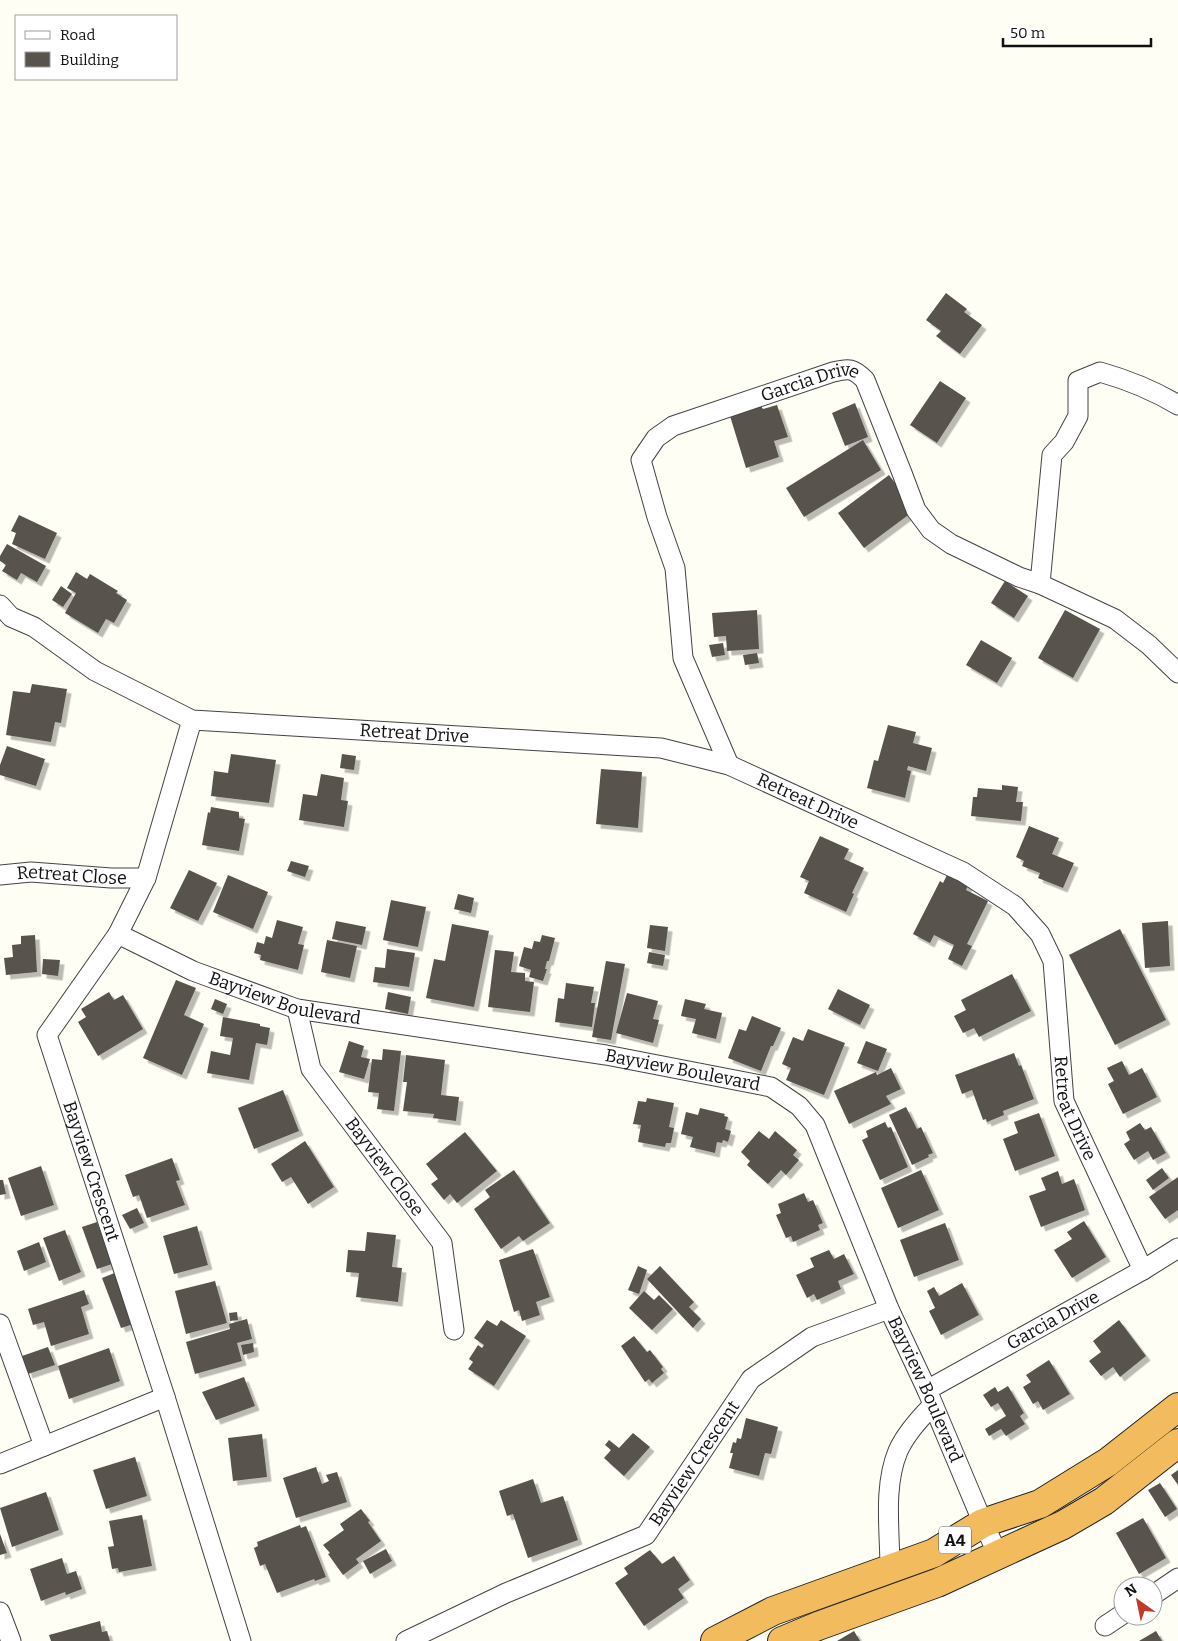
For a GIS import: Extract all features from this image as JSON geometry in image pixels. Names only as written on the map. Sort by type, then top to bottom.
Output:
[{"type":"highway","name":"A4","points":[[715,1641],[773,1610],[934,1553],[982,1523],[1040,1504],[1108,1462],[1178,1407]]},
{"type":"highway","name":"A4","points":[[782,1641],[818,1626],[938,1583],[1063,1525],[1104,1501],[1178,1443]]},
{"type":"street","name":"Garcia Drive","points":[[729,765],[683,658],[675,568],[657,518],[641,460],[656,438],[673,426],[848,368],[858,373],[865,380],[916,510],[931,530],[951,544],[1019,577],[1040,584],[1115,619],[1149,645],[1178,673]]},
{"type":"street","points":[[1040,584],[1052,455],[1064,442],[1078,416],[1078,382],[1100,372],[1128,380],[1178,405]]},
{"type":"street","points":[[0,605],[11,617],[34,627],[95,671],[192,720]]},
{"type":"street","name":"Retreat Drive","points":[[192,720],[661,748],[729,765],[963,872],[1015,906],[1040,934],[1053,961],[1064,1101],[1143,1270]]},
{"type":"street","name":"Bayview Crescent","points":[[192,720],[146,878],[118,934],[47,1035],[165,1397],[241,1641]]},
{"type":"street","name":"Retreat Close","points":[[0,875],[31,872],[110,878],[146,878]]},
{"type":"street","name":"Bayview Boulevard","points":[[118,934],[194,971],[297,1009],[606,1054],[771,1086],[798,1106],[815,1125],[889,1309],[930,1397],[982,1523],[998,1554]]},
{"type":"street","name":"Bayview Close","points":[[297,1009],[311,1070],[442,1243],[454,1330]]},
{"type":"street","name":"Garcia Drive","points":[[890,1570],[889,1487],[898,1450],[930,1397],[1178,1248]]},
{"type":"street","name":"Bayview Crescent","points":[[406,1641],[506,1593],[646,1535],[751,1379],[812,1337],[889,1309]]},
{"type":"street","points":[[0,1324],[44,1446]]},
{"type":"street","points":[[0,1464],[165,1397]]},
{"type":"street","points":[[1163,1588],[1178,1578]]},
{"type":"street","points":[[0,1612],[11,1641]]},
{"type":"street","points":[[1104,1626],[1113,1620]]},
{"type":"building","points":[[946,293],[967,309],[964,312],[982,325],[960,354],[936,336],[941,331],[926,320]]},
{"type":"building","points":[[940,381],[966,398],[937,443],[910,425]]},
{"type":"building","points":[[855,403],[868,437],[845,446],[832,413]]},
{"type":"building","points":[[777,405],[788,437],[774,441],[779,457],[746,468],[730,416],[761,406],[763,409]]},
{"type":"building","points":[[863,440],[881,470],[804,517],[786,488]]},
{"type":"building","points":[[889,475],[915,510],[864,548],[838,513]]},
{"type":"building","points":[[19,515],[57,533],[45,559],[12,544],[16,533],[11,531]]},
{"type":"building","points":[[7,544],[46,566],[37,582],[21,573],[17,580],[2,571],[6,565],[0,561],[0,556]]},
{"type":"building","points":[[76,572],[87,579],[90,574],[118,591],[116,593],[127,600],[114,623],[106,619],[98,633],[65,613],[76,593],[67,588]]},
{"type":"building","points":[[1005,581],[1028,596],[1014,618],[991,603]]},
{"type":"building","points":[[61,586],[72,594],[63,607],[52,600]]},
{"type":"building","points":[[757,610],[759,649],[727,651],[726,636],[714,637],[712,613]]},
{"type":"building","points":[[1065,610],[1100,629],[1073,678],[1038,658]]},
{"type":"building","points":[[981,640],[1012,658],[997,683],[966,665]]},
{"type":"building","points":[[723,643],[725,655],[712,657],[709,645]]},
{"type":"building","points":[[757,653],[759,663],[745,665],[743,655]]},
{"type":"building","points":[[32,684],[67,689],[61,723],[55,722],[51,742],[6,735],[13,691],[30,693]]},
{"type":"building","points":[[888,725],[916,732],[913,743],[932,748],[926,771],[908,766],[907,770],[911,771],[905,798],[867,788],[874,760],[878,761]]},
{"type":"building","points":[[7,746],[45,759],[36,786],[0,775],[0,765]]},
{"type":"building","points":[[231,754],[276,760],[269,803],[211,796],[214,771],[228,773]]},
{"type":"building","points":[[342,754],[356,756],[354,770],[340,768]]},
{"type":"building","points":[[601,769],[642,772],[638,828],[596,824]]},
{"type":"building","points":[[321,774],[344,778],[341,800],[348,801],[344,827],[299,820],[303,794],[317,796]]},
{"type":"building","points":[[1002,785],[1018,787],[1016,802],[1023,802],[1021,821],[971,816],[973,797],[977,797],[978,788],[1002,790]]},
{"type":"building","points":[[211,807],[239,812],[239,818],[245,819],[239,851],[202,845],[208,812],[210,813]]},
{"type":"building","points":[[1029,826],[1059,838],[1052,854],[1074,863],[1063,888],[1038,878],[1040,873],[1022,866],[1024,861],[1016,857]]},
{"type":"building","points":[[820,836],[849,849],[844,859],[864,868],[852,893],[854,894],[846,912],[804,893],[809,881],[800,877]]},
{"type":"building","points":[[291,861],[309,866],[305,877],[287,871]]},
{"type":"building","points":[[950,869],[971,879],[966,890],[988,901],[967,944],[972,946],[962,966],[948,959],[954,945],[934,935],[930,943],[913,934],[940,881],[943,883]]},
{"type":"building","points":[[189,870],[217,883],[198,921],[170,908]]},
{"type":"building","points":[[228,875],[268,892],[253,929],[213,912]]},
{"type":"building","points":[[458,894],[474,898],[471,913],[454,909]]},
{"type":"building","points":[[391,900],[426,907],[418,947],[383,940]]},
{"type":"building","points":[[277,920],[303,927],[298,944],[304,945],[298,970],[260,960],[261,955],[254,953],[257,942],[264,944],[266,936],[272,938]]},
{"type":"building","points":[[336,921],[366,927],[362,945],[332,939]]},
{"type":"building","points":[[1168,921],[1170,966],[1145,968],[1142,923]]},
{"type":"building","points":[[452,924],[489,931],[474,1007],[426,998],[434,959],[445,961]]},
{"type":"building","points":[[650,925],[668,927],[665,951],[647,948]]},
{"type":"building","points":[[1120,929],[1166,1020],[1115,1045],[1069,955]]},
{"type":"building","points":[[35,935],[37,972],[6,975],[4,958],[13,957],[12,945],[21,944],[21,936]]},
{"type":"building","points":[[542,935],[555,938],[549,961],[547,961],[545,969],[547,969],[543,981],[529,977],[531,970],[519,966],[524,947],[532,949],[534,941],[540,942]]},
{"type":"building","points":[[327,940],[357,946],[350,978],[321,972]]},
{"type":"building","points":[[387,949],[415,953],[409,987],[373,982],[375,967],[385,968]]},
{"type":"building","points":[[495,950],[514,952],[511,972],[525,973],[525,981],[534,982],[530,1012],[488,1007]]},
{"type":"building","points":[[649,952],[665,955],[663,966],[647,963]]},
{"type":"building","points":[[43,959],[60,960],[58,976],[42,974]]},
{"type":"building","points":[[606,961],[625,964],[611,1040],[592,1037]]},
{"type":"building","points":[[1012,974],[1031,1011],[979,1037],[974,1028],[963,1033],[954,1016],[966,1010],[961,1000]]},
{"type":"building","points":[[176,980],[196,988],[184,1015],[204,1024],[182,1075],[143,1058]]},
{"type":"building","points":[[566,983],[594,987],[591,1003],[595,1003],[592,1027],[555,1022],[558,998],[564,999]]},
{"type":"building","points":[[838,989],[870,1005],[860,1025],[828,1009]]},
{"type":"building","points":[[109,992],[114,1000],[123,995],[143,1029],[98,1056],[78,1022],[86,1017],[81,1009]]},
{"type":"building","points":[[388,992],[411,997],[408,1014],[385,1009]]},
{"type":"building","points":[[627,993],[658,1001],[653,1019],[659,1020],[653,1043],[616,1033]]},
{"type":"building","points":[[215,999],[227,1004],[223,1014],[211,1009]]},
{"type":"building","points":[[685,999],[706,1004],[704,1009],[722,1013],[716,1039],[692,1033],[696,1019],[681,1016]]},
{"type":"building","points":[[752,1016],[781,1028],[761,1071],[728,1058],[739,1029],[746,1031]]},
{"type":"building","points":[[223,1017],[260,1024],[260,1026],[270,1028],[267,1045],[256,1043],[249,1080],[207,1073],[211,1051],[230,1055],[233,1038],[220,1036]]},
{"type":"building","points":[[808,1029],[845,1043],[824,1095],[786,1080],[791,1068],[782,1064],[793,1037],[803,1041]]},
{"type":"building","points":[[349,1041],[364,1046],[361,1057],[370,1059],[364,1079],[339,1072]]},
{"type":"building","points":[[866,1041],[887,1049],[878,1071],[857,1063]]},
{"type":"building","points":[[383,1049],[401,1051],[394,1111],[377,1109],[379,1093],[368,1092],[372,1059],[382,1060]]},
{"type":"building","points":[[1014,1053],[1019,1066],[1021,1065],[1034,1099],[1003,1111],[1004,1115],[987,1122],[986,1119],[983,1120],[972,1090],[962,1094],[955,1075]]},
{"type":"building","points":[[406,1055],[445,1060],[441,1095],[459,1097],[456,1121],[433,1118],[434,1114],[403,1111],[407,1082],[403,1082]]},
{"type":"building","points":[[1122,1061],[1129,1075],[1142,1068],[1157,1097],[1123,1114],[1108,1084],[1114,1081],[1107,1068]]},
{"type":"building","points":[[891,1068],[901,1089],[886,1096],[891,1104],[849,1124],[834,1091],[876,1072],[877,1075]]},
{"type":"building","points":[[283,1090],[299,1131],[254,1149],[238,1108]]},
{"type":"building","points":[[647,1098],[674,1103],[669,1127],[674,1128],[671,1143],[666,1143],[665,1147],[638,1142],[641,1125],[633,1124],[638,1101],[646,1102]]},
{"type":"building","points":[[906,1107],[917,1129],[921,1127],[933,1153],[912,1165],[889,1115]]},
{"type":"building","points":[[700,1108],[725,1114],[724,1116],[728,1117],[725,1129],[731,1131],[728,1142],[723,1140],[722,1143],[717,1142],[715,1153],[690,1147],[693,1137],[681,1134],[686,1112],[698,1115]]},
{"type":"building","points":[[1039,1113],[1055,1156],[1015,1171],[1003,1139],[1018,1133],[1014,1122]]},
{"type":"building","points":[[885,1122],[888,1128],[891,1127],[908,1167],[880,1180],[862,1140],[868,1137],[866,1131]]},
{"type":"building","points":[[1140,1123],[1145,1130],[1151,1127],[1166,1153],[1153,1160],[1148,1151],[1134,1160],[1124,1144],[1130,1140],[1126,1132]]},
{"type":"building","points":[[759,1131],[769,1139],[775,1131],[797,1150],[793,1155],[799,1160],[786,1175],[781,1170],[768,1184],[747,1165],[750,1161],[741,1152]]},
{"type":"building","points":[[465,1132],[497,1171],[457,1203],[450,1194],[444,1200],[431,1184],[438,1179],[426,1164]]},
{"type":"building","points":[[305,1141],[334,1187],[308,1204],[291,1177],[282,1182],[271,1164]]},
{"type":"building","points":[[172,1158],[180,1180],[176,1181],[185,1205],[147,1218],[139,1195],[133,1197],[125,1175]]},
{"type":"building","points":[[41,1166],[54,1205],[21,1216],[8,1178]]},
{"type":"building","points":[[1162,1168],[1169,1178],[1153,1190],[1146,1180]]},
{"type":"building","points":[[514,1170],[550,1223],[523,1241],[519,1236],[501,1249],[474,1209],[490,1197],[485,1190]]},
{"type":"building","points":[[921,1170],[939,1210],[898,1228],[881,1188]]},
{"type":"building","points":[[1058,1171],[1062,1184],[1074,1179],[1085,1210],[1041,1227],[1029,1196],[1046,1190],[1041,1178]]},
{"type":"building","points":[[1178,1177],[1178,1210],[1165,1219],[1149,1197]]},
{"type":"building","points":[[0,1180],[3,1180],[6,1194],[0,1195]]},
{"type":"building","points":[[804,1193],[808,1202],[813,1200],[823,1223],[818,1225],[820,1230],[793,1242],[791,1236],[786,1238],[776,1215],[781,1213],[778,1204]]},
{"type":"building","points":[[137,1208],[144,1223],[130,1229],[122,1215]]},
{"type":"building","points":[[1084,1221],[1106,1257],[1072,1278],[1054,1250],[1072,1239],[1067,1232]]},
{"type":"building","points":[[97,1222],[112,1264],[97,1269],[82,1227]]},
{"type":"building","points":[[945,1223],[959,1260],[914,1277],[900,1240]]},
{"type":"building","points":[[197,1226],[208,1265],[174,1274],[163,1236]]},
{"type":"building","points":[[65,1230],[81,1272],[59,1281],[43,1238]]},
{"type":"building","points":[[367,1232],[396,1235],[392,1267],[402,1268],[398,1302],[356,1297],[359,1273],[346,1272],[348,1250],[365,1251]]},
{"type":"building","points":[[39,1242],[46,1262],[24,1271],[17,1251]]},
{"type":"building","points":[[533,1249],[550,1297],[536,1302],[540,1315],[522,1321],[519,1310],[514,1312],[499,1260]]},
{"type":"building","points":[[829,1250],[834,1259],[844,1254],[854,1274],[838,1281],[841,1289],[817,1300],[814,1294],[807,1298],[796,1275],[814,1267],[810,1258]]},
{"type":"building","points":[[638,1266],[647,1270],[639,1294],[628,1290]]},
{"type":"building","points":[[660,1266],[694,1302],[689,1307],[701,1319],[693,1328],[647,1279]]},
{"type":"building","points":[[117,1272],[137,1323],[121,1328],[102,1278]]},
{"type":"building","points":[[215,1281],[227,1323],[186,1334],[175,1291]]},
{"type":"building","points":[[962,1283],[979,1315],[941,1335],[929,1311],[935,1308],[927,1291],[934,1287],[939,1296]]},
{"type":"building","points":[[84,1290],[89,1304],[81,1307],[89,1334],[51,1346],[44,1322],[33,1325],[28,1309]]},
{"type":"building","points":[[644,1291],[654,1300],[659,1295],[673,1309],[652,1330],[629,1308]]},
{"type":"building","points":[[237,1312],[238,1320],[230,1321],[229,1313]]},
{"type":"building","points":[[247,1319],[252,1339],[237,1343],[242,1361],[195,1374],[186,1342],[230,1329],[229,1324]]},
{"type":"building","points":[[487,1320],[497,1326],[501,1320],[526,1336],[494,1386],[468,1369],[473,1362],[469,1359],[478,1345],[482,1348],[484,1345],[474,1338]]},
{"type":"building","points":[[1119,1320],[1146,1356],[1120,1377],[1113,1367],[1101,1376],[1089,1361],[1101,1352],[1093,1341]]},
{"type":"building","points":[[634,1336],[647,1352],[650,1350],[663,1367],[661,1369],[664,1373],[652,1383],[649,1379],[645,1382],[621,1346]]},
{"type":"building","points":[[253,1343],[254,1352],[243,1355],[241,1345]]},
{"type":"building","points":[[48,1347],[55,1365],[28,1374],[22,1356]]},
{"type":"building","points":[[109,1348],[120,1381],[69,1399],[58,1366]]},
{"type":"building","points":[[1049,1360],[1070,1394],[1043,1410],[1038,1401],[1033,1404],[1023,1387],[1031,1382],[1026,1375]]},
{"type":"building","points":[[244,1377],[255,1406],[216,1420],[202,1392]]},
{"type":"building","points":[[1008,1386],[1024,1413],[1020,1416],[1025,1424],[1006,1436],[1001,1429],[989,1436],[985,1429],[1006,1416],[998,1403],[991,1407],[983,1395],[995,1387],[998,1392]]},
{"type":"building","points":[[746,1418],[778,1427],[771,1454],[765,1453],[759,1476],[729,1468],[733,1453],[730,1453],[733,1442],[736,1443],[737,1438],[741,1439]]},
{"type":"building","points":[[633,1433],[650,1447],[624,1476],[604,1458],[611,1450],[605,1445],[609,1440],[619,1448]]},
{"type":"building","points":[[262,1434],[267,1477],[233,1481],[228,1438]]},
{"type":"building","points":[[135,1457],[147,1496],[106,1509],[93,1470]]},
{"type":"building","points":[[316,1467],[322,1484],[329,1481],[326,1475],[337,1472],[347,1502],[296,1518],[283,1478]]},
{"type":"building","points":[[1178,1470],[1178,1485],[1171,1475]]},
{"type":"building","points":[[533,1479],[541,1503],[563,1496],[578,1540],[528,1558],[513,1514],[507,1516],[499,1491]]},
{"type":"building","points":[[1160,1483],[1177,1509],[1165,1517],[1148,1490]]},
{"type":"building","points":[[46,1492],[59,1530],[12,1547],[0,1508]]},
{"type":"building","points":[[361,1509],[381,1541],[356,1559],[359,1563],[343,1575],[323,1545],[344,1530],[340,1524]]},
{"type":"building","points":[[142,1515],[152,1566],[119,1572],[118,1568],[112,1569],[108,1547],[114,1546],[109,1521]]},
{"type":"building","points":[[1143,1518],[1166,1558],[1139,1574],[1116,1533]]},
{"type":"building","points":[[300,1525],[301,1528],[306,1526],[326,1577],[315,1581],[314,1579],[277,1593],[265,1564],[260,1566],[254,1548],[258,1546],[257,1542]]},
{"type":"building","points":[[0,1534],[7,1553],[0,1555]]},
{"type":"building","points":[[386,1549],[392,1561],[370,1574],[363,1561]]},
{"type":"building","points":[[650,1550],[662,1564],[674,1556],[690,1580],[678,1589],[684,1598],[644,1626],[615,1583],[628,1574],[624,1568]]},
{"type":"building","points":[[62,1558],[67,1574],[76,1571],[82,1589],[66,1595],[65,1592],[41,1601],[30,1569]]},
{"type":"building","points":[[100,1621],[102,1632],[107,1631],[110,1641],[51,1641],[49,1635]]},
{"type":"building","points":[[854,1631],[860,1641],[837,1641]]},
{"type":"building","points":[[1156,1631],[1162,1641],[1139,1641]]}]
